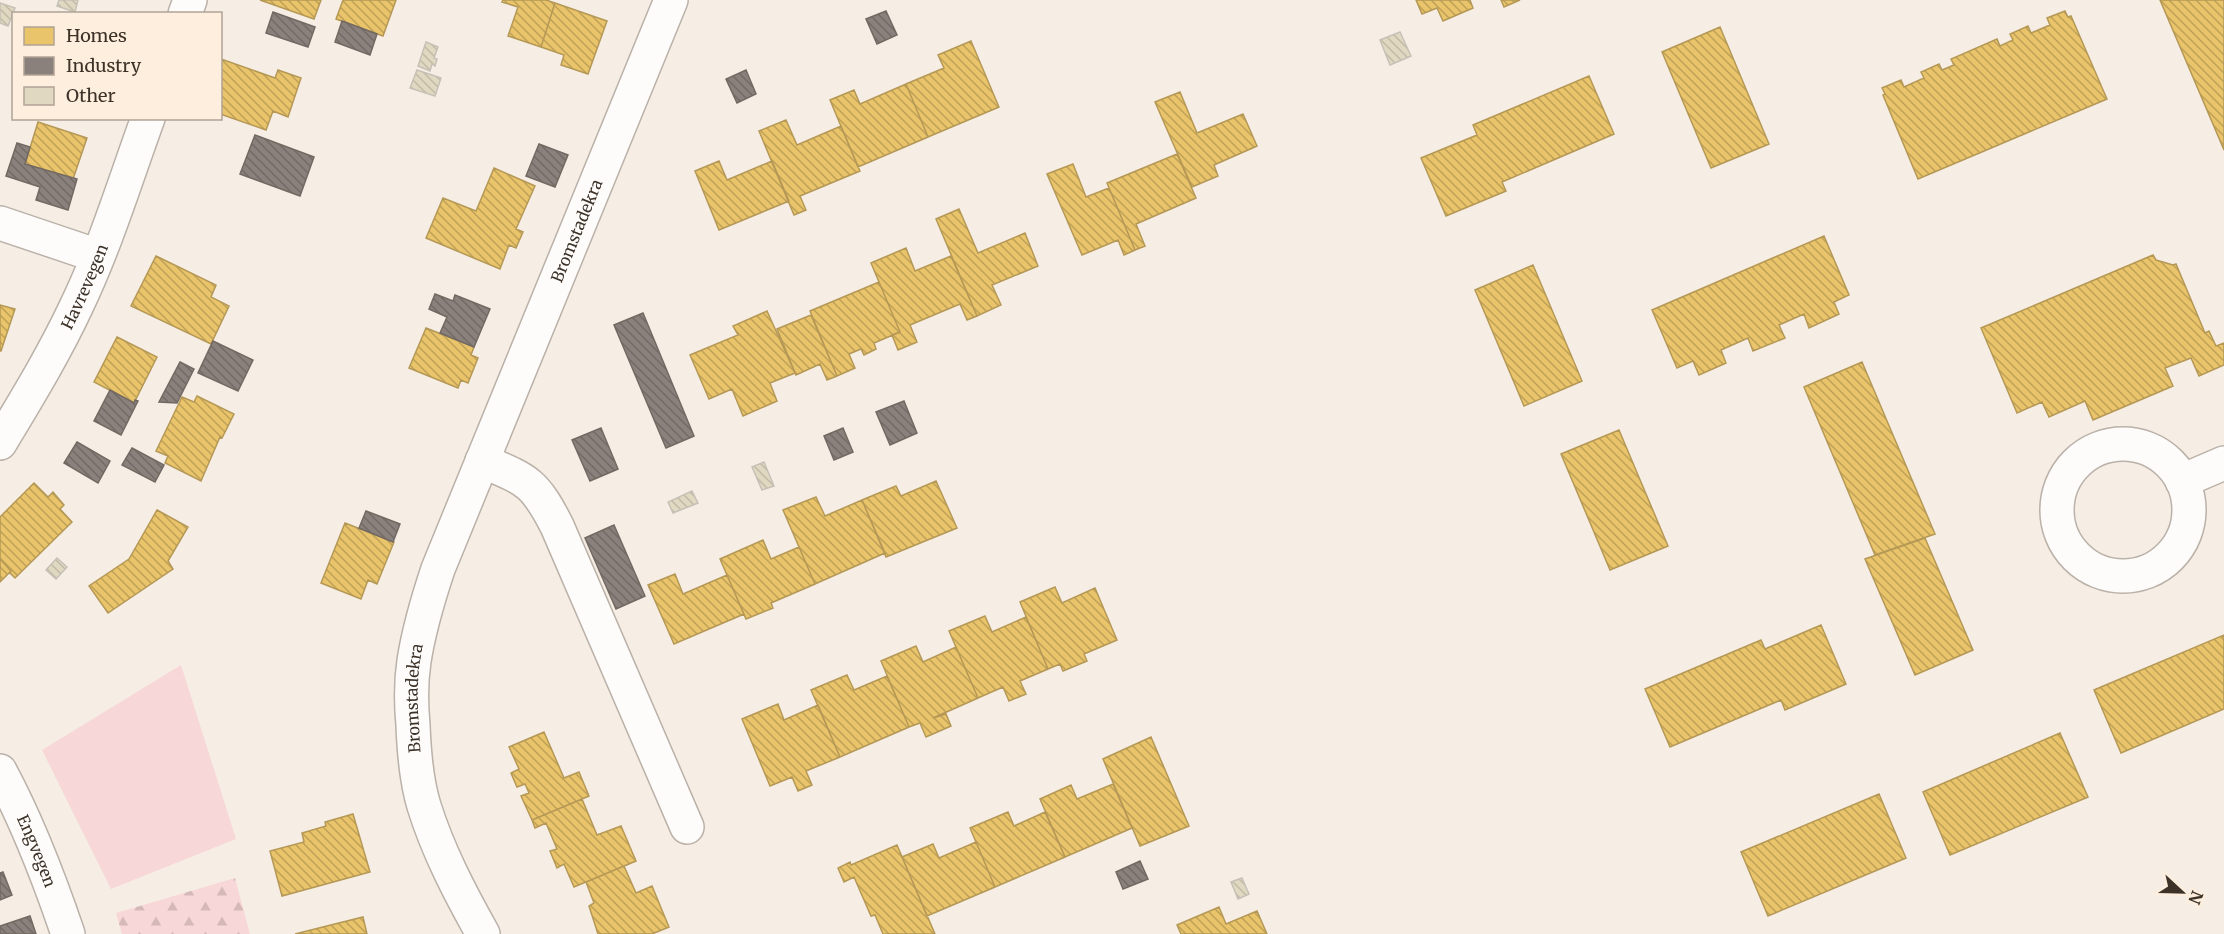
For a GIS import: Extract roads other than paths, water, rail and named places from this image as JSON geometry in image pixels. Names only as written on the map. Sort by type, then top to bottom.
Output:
[{"type":"street","name":"Bromstadekra","points":[[483,934],[447,864],[424,804],[415,760],[412,710],[413,664],[422,618],[438,569],[671,0]]},
{"type":"street","name":"Havrevegen","points":[[0,443],[45,369],[77,306],[98,256],[146,120]]},
{"type":"street","points":[[0,223],[98,256]]},
{"type":"street","points":[[482,461],[518,476],[531,485],[543,498],[687,827]]},
{"type":"street","points":[[2182,481],[2224,463]]},
{"type":"street","name":"Engvegen","points":[[0,771],[25,819],[68,934]]}]
